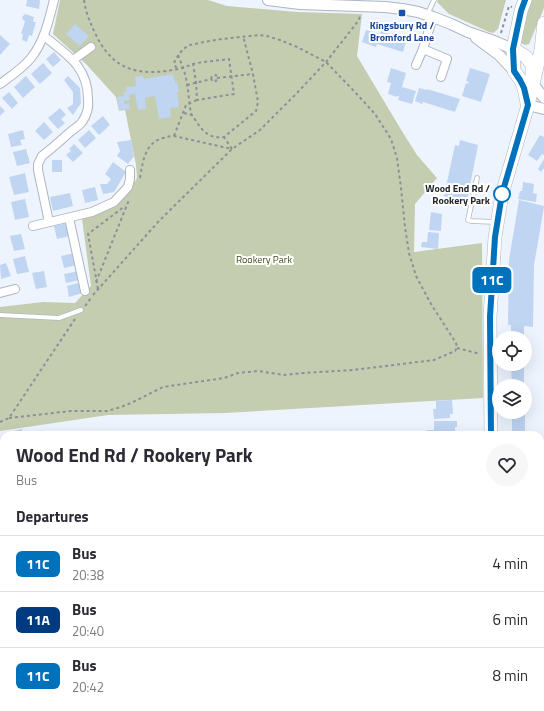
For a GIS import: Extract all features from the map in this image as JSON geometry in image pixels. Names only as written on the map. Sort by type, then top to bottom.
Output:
[{"type":"main road","points":[[525,0],[521,11],[513,49],[514,71],[524,88],[528,105]]},
{"type":"main road","points":[[491,431],[490,317],[495,237],[502,194],[533,84],[544,23]]},
{"type":"main road","points":[[513,49],[524,56],[539,55]]},
{"type":"main road","points":[[514,71],[527,69],[539,55]]},
{"type":"street","points":[[0,84],[20,69],[31,58],[44,36],[50,19],[54,0]]},
{"type":"street","points":[[268,0],[300,4],[402,9],[430,16],[513,49]]},
{"type":"street","points":[[416,65],[423,49],[430,16]]},
{"type":"street","points":[[468,32],[499,55],[514,71]]},
{"type":"street","points":[[44,36],[73,60],[81,70],[88,87],[87,112],[81,123],[42,156],[38,164],[49,222]]},
{"type":"street","points":[[73,60],[91,47]]},
{"type":"street","points":[[423,49],[447,59],[441,76]]},
{"type":"street","points":[[533,84],[544,98]]},
{"type":"street","points":[[528,105],[544,109]]},
{"type":"street","points":[[33,226],[92,212],[114,202],[128,187],[130,170]]},
{"type":"street","points":[[69,218],[85,291]]},
{"type":"street","points":[[0,293],[15,289]]},
{"type":"lane","points":[[430,16],[434,0]]},
{"type":"lane","points":[[478,178],[468,220],[471,222],[497,222]]},
{"type":"lane","points":[[0,315],[59,318],[81,310]]},
{"type":"path","points":[[84,0],[85,9],[91,25],[102,47],[113,59],[126,68],[141,72],[158,72],[184,68],[193,64],[229,59],[234,94],[198,100],[186,105],[174,136]]},
{"type":"path","points":[[9,418],[81,310],[98,289],[158,222],[232,149],[260,130],[298,93],[326,62],[359,20],[361,6]]},
{"type":"path","points":[[178,69],[174,65],[175,60],[183,49],[190,45],[258,35],[280,40],[326,62],[375,114],[391,139],[397,158],[409,253],[416,276],[431,304],[456,343],[457,348]]},
{"type":"path","points":[[178,55],[184,68],[192,115],[202,130],[217,138],[224,137],[256,112],[258,102],[253,74],[243,36]]},
{"type":"path","points":[[193,64],[198,100]]},
{"type":"path","points":[[187,85],[211,79],[214,75],[217,78],[253,74]]},
{"type":"path","points":[[211,79],[214,82],[217,78]]},
{"type":"path","points":[[184,113],[192,115]]},
{"type":"path","points":[[139,181],[144,157],[150,145],[166,136],[174,136],[232,149]]},
{"type":"path","points":[[224,137],[232,149]]},
{"type":"path","points":[[96,282],[126,205],[130,199]]},
{"type":"path","points":[[98,289],[88,234],[126,205]]},
{"type":"path","points":[[457,348],[490,357]]},
{"type":"path","points":[[0,422],[9,418],[71,411],[107,411],[131,404],[163,387],[224,378],[238,373],[258,371],[284,375],[302,372],[353,370],[434,360],[455,351],[457,348]]},
{"type":"green space","name":"Rookery Park","points":[[60,0],[208,0],[227,6],[297,12],[362,14],[357,56],[417,155],[437,178],[415,204],[414,252],[482,243],[483,398],[225,413],[108,415],[0,431],[0,307],[43,302],[75,303],[91,286],[82,219],[119,204],[137,178],[136,165],[125,110],[119,111],[116,97],[86,64],[53,34]]},
{"type":"green space","points":[[438,0],[506,0],[498,29],[493,33],[449,14],[437,2]]},
{"type":"green space","points":[[530,0],[544,0],[544,8],[529,44],[525,45],[519,42]]},
{"type":"building","points":[[27,0],[40,0],[39,9],[26,6]]},
{"type":"building","points":[[25,14],[34,17],[33,22],[36,22],[32,36],[29,35],[27,42],[22,40],[23,34],[21,34],[25,21],[22,18]]},
{"type":"building","points":[[75,24],[89,36],[80,46],[66,34]]},
{"type":"building","points":[[366,30],[380,34],[381,31],[407,39],[403,52],[377,44],[376,47],[362,42]]},
{"type":"building","points":[[0,35],[10,44],[0,55]]},
{"type":"building","points":[[54,52],[61,60],[53,67],[46,59]]},
{"type":"building","points":[[43,63],[52,73],[40,84],[31,74]]},
{"type":"building","points":[[391,68],[406,73],[402,87],[416,91],[412,104],[398,100],[399,96],[397,97],[388,94],[391,83],[387,82]]},
{"type":"building","points":[[470,68],[490,74],[481,102],[462,96],[466,83],[468,84],[469,82],[466,81]]},
{"type":"building","points":[[173,74],[175,83],[177,82],[179,92],[177,92],[179,107],[170,108],[171,117],[159,119],[155,96],[145,98],[146,109],[138,110],[135,94],[129,95],[130,100],[124,101],[124,104],[129,103],[130,109],[119,110],[117,97],[124,96],[123,93],[127,92],[126,87],[136,86],[135,77],[143,76],[144,79]]},
{"type":"building","points":[[26,76],[35,87],[23,98],[14,87]]},
{"type":"building","points":[[68,76],[80,88],[81,103],[73,115],[67,108],[73,104],[73,92],[64,80]]},
{"type":"building","points":[[419,88],[460,99],[455,112],[415,101]]},
{"type":"building","points":[[9,92],[18,103],[12,109],[2,98]]},
{"type":"building","points":[[0,106],[5,111],[0,116]]},
{"type":"building","points":[[60,108],[66,115],[61,119],[65,123],[58,129],[48,118]]},
{"type":"building","points":[[103,116],[110,125],[99,135],[91,126]]},
{"type":"building","points":[[44,122],[53,132],[44,140],[35,131]]},
{"type":"building","points":[[23,130],[25,139],[20,140],[22,145],[11,147],[8,134]]},
{"type":"building","points":[[89,130],[96,138],[85,148],[78,140]]},
{"type":"building","points":[[540,135],[544,137],[544,155],[542,154],[537,161],[528,155]]},
{"type":"building","points":[[131,140],[134,156],[128,164],[117,156],[120,151],[117,142]]},
{"type":"building","points":[[460,140],[478,145],[466,206],[446,201],[448,197],[444,196],[455,145],[459,146]]},
{"type":"building","points":[[74,144],[83,153],[73,162],[66,155],[71,151],[69,149]]},
{"type":"building","points":[[26,149],[30,163],[17,166],[13,152]]},
{"type":"building","points":[[544,159],[544,169],[541,172],[538,169]]},
{"type":"building","points":[[52,160],[62,160],[62,172],[52,172]]},
{"type":"building","points":[[113,162],[126,172],[114,192],[103,194],[100,184],[107,184],[111,179],[105,174]]},
{"type":"building","points":[[25,173],[29,192],[14,195],[9,177]]},
{"type":"building","points":[[523,182],[534,184],[533,193],[537,194],[536,202],[518,199],[520,191],[522,191]]},
{"type":"building","points":[[95,187],[98,200],[85,203],[82,190]]},
{"type":"building","points":[[70,193],[73,206],[53,211],[50,197]]},
{"type":"building","points":[[25,199],[29,217],[15,220],[11,202]]},
{"type":"building","points":[[519,200],[544,206],[534,265],[533,327],[524,326],[524,331],[511,331],[511,325],[508,325],[509,260]]},
{"type":"building","points":[[431,212],[442,214],[441,231],[429,230]]},
{"type":"building","points":[[67,223],[70,236],[57,239],[54,226]]},
{"type":"building","points":[[428,232],[439,233],[438,249],[421,247],[422,242],[427,242]]},
{"type":"building","points":[[21,234],[25,249],[14,251],[10,236]]},
{"type":"building","points":[[74,253],[77,265],[64,268],[61,256]]},
{"type":"building","points":[[25,256],[29,272],[17,274],[13,259]]},
{"type":"building","points":[[6,263],[11,276],[1,279],[0,265]]},
{"type":"building","points":[[44,271],[47,287],[36,289],[32,273]]},
{"type":"building","points":[[79,271],[80,280],[66,283],[64,274]]},
{"type":"building","points":[[81,282],[83,293],[69,297],[67,286]]},
{"type":"building","points":[[511,371],[524,371],[524,379],[512,379]]},
{"type":"building","points":[[452,400],[453,414],[450,414],[450,418],[434,419],[433,409],[436,409],[436,401]]},
{"type":"building","points":[[512,419],[525,419],[525,431],[512,431]]},
{"type":"building","points":[[434,421],[457,421],[455,431],[427,431],[434,430]]},
{"type":"bus line","name":"11C","points":[[491,431],[490,317],[495,237],[502,194],[528,105],[524,88],[514,71],[513,49],[521,11],[525,0]]},
{"type":"place","name":"Kingsbury Rd / Bromford Lane","points":[[402,13]]},
{"type":"place","name":"Wood End Rd / Rookery Park","points":[[502,194]]}]
